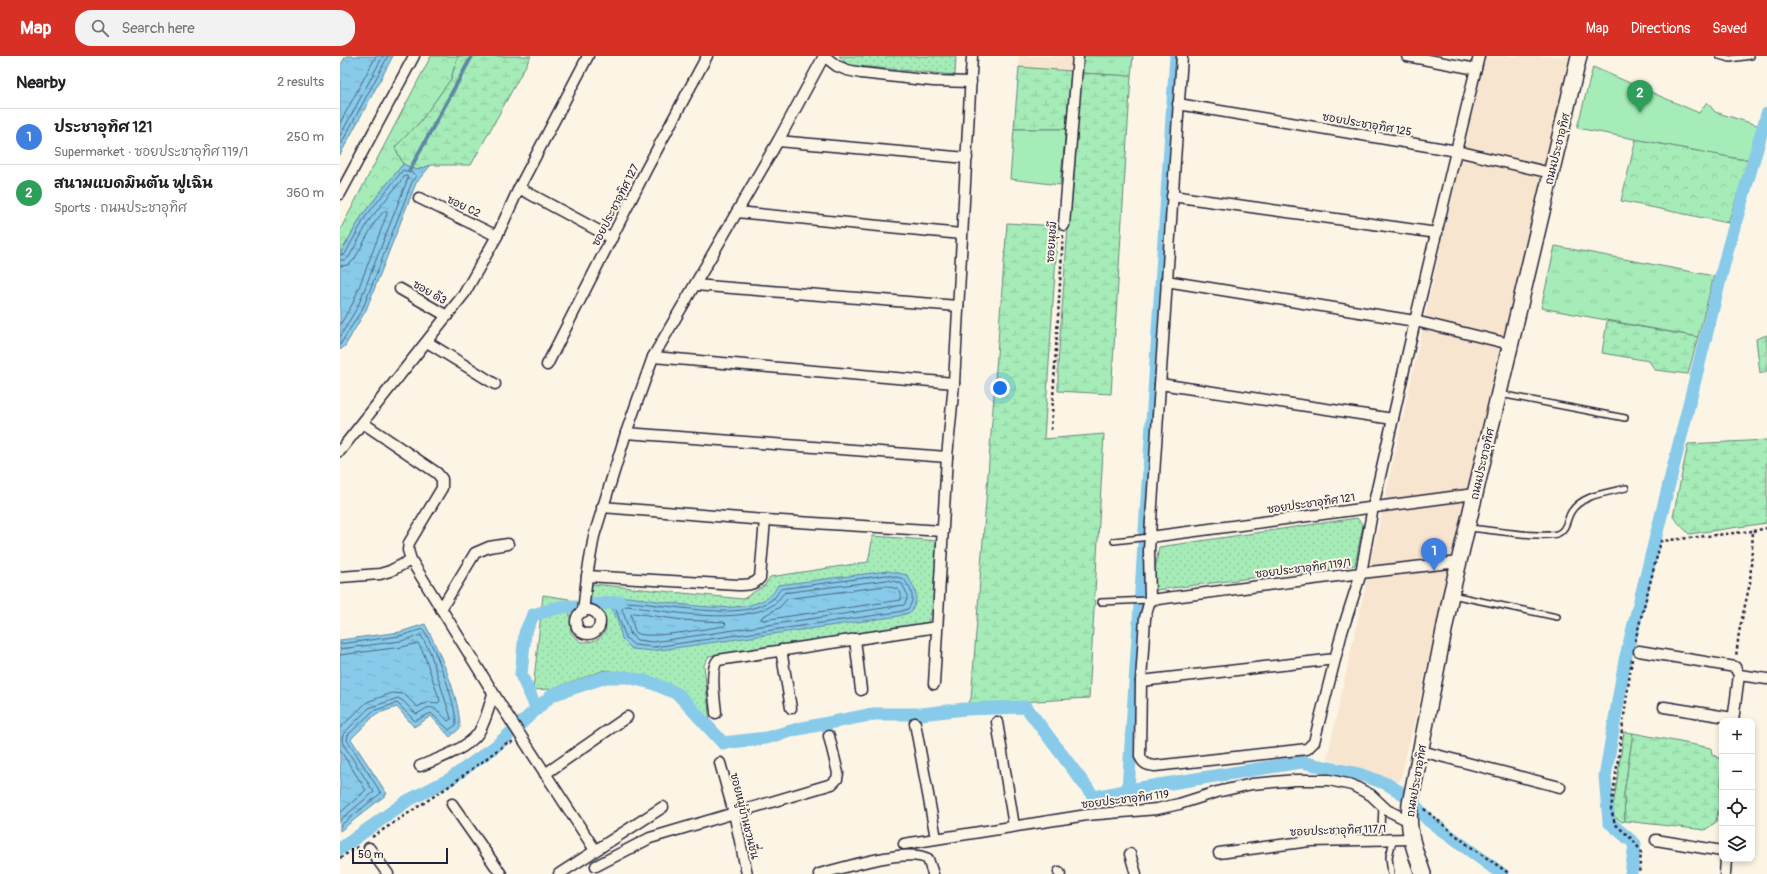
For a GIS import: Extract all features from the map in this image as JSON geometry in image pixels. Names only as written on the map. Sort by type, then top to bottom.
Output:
[{"type":"main road","name":"ถนนประชาอุทิศ","points":[[1423,874],[1411,839],[1409,821],[1411,796],[1451,594],[1580,56]]},
{"type":"street","points":[[340,194],[414,56]]},
{"type":"street","points":[[340,451],[427,342],[474,279],[497,236],[518,188],[588,56]]},
{"type":"street","name":"ซอยประชาอุทิศ 127","points":[[547,366],[646,170],[707,56]]},
{"type":"street","points":[[583,612],[594,536],[626,433],[653,357],[778,141],[824,56],[837,66],[861,73],[933,81],[971,82]]},
{"type":"street","points":[[934,684],[947,457],[954,383],[961,234],[972,56]]},
{"type":"street","name":"ซอยนุชมี","points":[[1064,224],[1078,56]]},
{"type":"street","points":[[1182,56],[1150,537],[1150,600],[1145,618],[1141,681],[1140,756],[1142,762],[1146,765],[1155,766],[1307,749],[1314,742],[1335,659],[1361,573],[1373,507],[1415,321],[1479,56]]},
{"type":"street","points":[[1407,56],[1476,69]]},
{"type":"street","name":"ซอยประชาอุทิศ 125","points":[[1178,104],[1457,151],[1551,173]]},
{"type":"street","points":[[778,141],[966,158]]},
{"type":"street","points":[[518,188],[612,238]]},
{"type":"street","points":[[1172,196],[1437,233]]},
{"type":"street","name":"ซอย C2","points":[[419,198],[497,236]]},
{"type":"street","points":[[737,212],[961,234]]},
{"type":"street","points":[[1166,281],[1415,321],[1510,344]]},
{"type":"street","points":[[695,285],[958,306]]},
{"type":"street","name":"ซอย ดี3","points":[[400,289],[447,316]]},
{"type":"street","points":[[427,342],[495,384]]},
{"type":"street","points":[[653,357],[954,383]]},
{"type":"street","points":[[1160,384],[1393,419]]},
{"type":"street","points":[[363,423],[437,473],[442,479],[442,488],[409,543],[408,550],[411,560],[493,694],[595,850]]},
{"type":"street","points":[[626,433],[947,457]]},
{"type":"street","name":"ซอยประชาอุทิศ 121","points":[[1150,537],[1474,494]]},
{"type":"street","points":[[602,507],[765,520],[943,531]]},
{"type":"street","points":[[587,576],[749,585],[756,582],[760,578],[765,520]]},
{"type":"street","points":[[441,609],[475,554],[489,547],[508,544]]},
{"type":"street","points":[[340,577],[380,574],[390,571],[411,560]]},
{"type":"street","name":"ซอยประชาอุทิศ 119/1","points":[[1150,600],[1459,562]]},
{"type":"street","points":[[716,713],[713,671],[714,664],[718,660],[937,627]]},
{"type":"street","points":[[855,639],[861,690]]},
{"type":"street","points":[[781,650],[790,708]]},
{"type":"street","points":[[1639,651],[1733,666],[1737,669],[1739,676],[1733,718]]},
{"type":"street","points":[[1141,681],[1335,659]]},
{"type":"street","points":[[1739,676],[1767,679]]},
{"type":"street","points":[[420,766],[457,749],[472,740],[479,733],[493,694]]},
{"type":"street","points":[[1664,707],[1722,718]]},
{"type":"street","points":[[545,774],[627,717]]},
{"type":"street","points":[[997,722],[1014,826]]},
{"type":"street","points":[[915,723],[936,838]]},
{"type":"street","points":[[596,866],[650,838],[832,784],[837,779],[838,773],[829,736]]},
{"type":"street","points":[[1421,751],[1560,787]]},
{"type":"street","name":"ซอยหมู่บ้านชวนชื่น","points":[[720,763],[734,813],[747,874]]},
{"type":"street","name":"ซอยประชาอุทิศ 119","points":[[904,844],[1087,815],[1157,809],[1252,784],[1296,780],[1329,780],[1352,785],[1371,794],[1388,810],[1409,821]]},
{"type":"street","points":[[452,804],[501,874]]},
{"type":"street","points":[[559,874],[663,807]]},
{"type":"street","name":"ซอยประชาอุทิศ 117/1","points":[[1219,853],[1310,841],[1411,839]]},
{"type":"street","points":[[1656,840],[1719,850]]},
{"type":"street","points":[[369,848],[388,874]]},
{"type":"street","points":[[1130,854],[1136,874]]},
{"type":"street","points":[[819,874],[865,862],[903,855],[924,856],[928,859],[933,874]]},
{"type":"street","points":[[1725,874],[1726,862]]},
{"type":"lane","points":[[1719,56],[1730,59],[1751,56]]},
{"type":"lane","points":[[1498,394],[1625,418]]},
{"type":"lane","points":[[1467,528],[1541,535],[1559,533],[1564,529],[1571,512],[1585,499],[1626,488]]},
{"type":"lane","points":[[1114,541],[1150,537]]},
{"type":"lane","points":[[1451,594],[1557,617]]},
{"type":"lane","points":[[1101,602],[1150,600]]},
{"type":"lane","points":[[1381,828],[1382,805]]},
{"type":"lane","points":[[1391,874],[1389,857],[1394,840]]},
{"type":"path","name":"ซอยนุชมี","points":[[1051,430],[1064,224]]},
{"type":"path","points":[[1753,530],[1767,528]]},
{"type":"path","points":[[340,858],[448,787],[507,743],[522,739]]},
{"type":"path","points":[[1411,796],[1436,821],[1510,874]]},
{"type":"path","points":[[1639,874],[1641,853]]},
{"type":"shaded area","points":[[1019,56],[1083,56],[1082,73],[1019,67]]},
{"type":"shaded area","points":[[1483,56],[1571,56],[1400,782],[1327,759]]},
{"type":"green space","points":[[431,56],[458,56],[451,79],[420,122],[395,147],[403,164],[363,214],[340,254],[340,230]]},
{"type":"green space","points":[[458,56],[531,56],[471,165],[431,165],[417,170],[403,164],[395,147],[420,122],[451,79]]},
{"type":"green space","points":[[839,56],[956,56],[955,75],[848,65]]},
{"type":"green space","points":[[1083,56],[1133,56],[1131,76],[1082,73]]},
{"type":"green space","points":[[1019,67],[1071,71],[1066,129],[1014,129]]},
{"type":"green space","points":[[1593,67],[1699,113],[1707,102],[1715,112],[1760,126],[1749,159],[1740,159],[1577,128]]},
{"type":"green space","points":[[1082,73],[1131,76],[1111,394],[1058,391],[1058,364],[1068,227]]},
{"type":"green space","points":[[1014,129],[1066,129],[1060,185],[1010,179]]},
{"type":"green space","points":[[1636,139],[1740,159],[1749,159],[1728,223],[1621,201]]},
{"type":"green space","points":[[1007,223],[1058,226],[1044,439],[1104,434],[1089,698],[967,705],[971,699]]},
{"type":"green space","points":[[1555,246],[1714,276],[1698,337],[1541,308]]},
{"type":"green space","points":[[1607,321],[1698,337],[1688,374],[1655,370],[1649,361],[1602,353]]},
{"type":"green space","points":[[1767,335],[1767,371],[1760,373],[1756,339]]},
{"type":"green space","points":[[1767,440],[1767,523],[1689,534],[1673,517],[1688,444]]},
{"type":"green space","points":[[1357,518],[1363,525],[1355,565],[1156,590],[1154,575],[1159,547]]},
{"type":"green space","points":[[873,536],[939,541],[932,610],[928,622],[919,627],[709,656],[704,665],[710,723],[683,691],[644,677],[605,670],[551,689],[533,690],[543,595],[569,599],[571,633],[581,642],[590,642],[601,637],[606,630],[603,618],[596,607],[587,605],[592,584],[743,599],[765,585],[770,577],[868,562]]},
{"type":"green space","points":[[1624,732],[1633,733],[1624,794],[1625,821],[1622,822],[1612,815]]},
{"type":"green space","points":[[1633,733],[1711,748],[1712,754],[1719,758],[1719,805],[1716,822],[1705,830],[1625,821],[1624,794]]},
{"type":"water","points":[[346,56],[393,56],[340,155],[340,66]]},
{"type":"water","points":[[403,164],[417,170],[431,165],[416,183],[366,310],[345,346],[340,350],[340,254],[363,214]]},
{"type":"water","points":[[888,571],[907,575],[910,580],[916,593],[914,606],[911,612],[899,616],[653,651],[632,649],[622,639],[618,622],[609,602],[594,600],[628,597],[702,606],[742,606],[758,602],[771,595],[778,585]]},
{"type":"water","points":[[425,624],[448,674],[456,702],[460,728],[450,737],[431,716],[414,727],[397,707],[376,714],[351,739],[387,794],[340,831],[340,640],[400,632]]},
{"type":"waterway","points":[[409,171],[472,56]]},
{"type":"waterway","points":[[1128,790],[1176,56]]},
{"type":"waterway","points":[[1631,874],[1635,844],[1609,822],[1605,777],[1625,660],[1728,248],[1767,114]]},
{"type":"waterway","points":[[594,604],[620,602]]},
{"type":"waterway","points":[[537,709],[521,675],[525,633],[533,615],[560,607],[573,606]]},
{"type":"waterway","points":[[340,849],[407,801],[450,779],[496,746],[552,695],[606,677],[627,677],[652,683],[678,694],[723,743],[766,738],[798,729],[874,714],[921,714],[965,709],[1026,707],[1094,797],[1128,790],[1301,762],[1359,774],[1387,784],[1408,797],[1428,820],[1502,874]]},
{"type":"place","name":"สนามแบดมินตัน ฟูเฉิน","points":[[1640,113]]},
{"type":"place","name":"ประชาอุทิศ 121","points":[[1434,571]]}]
